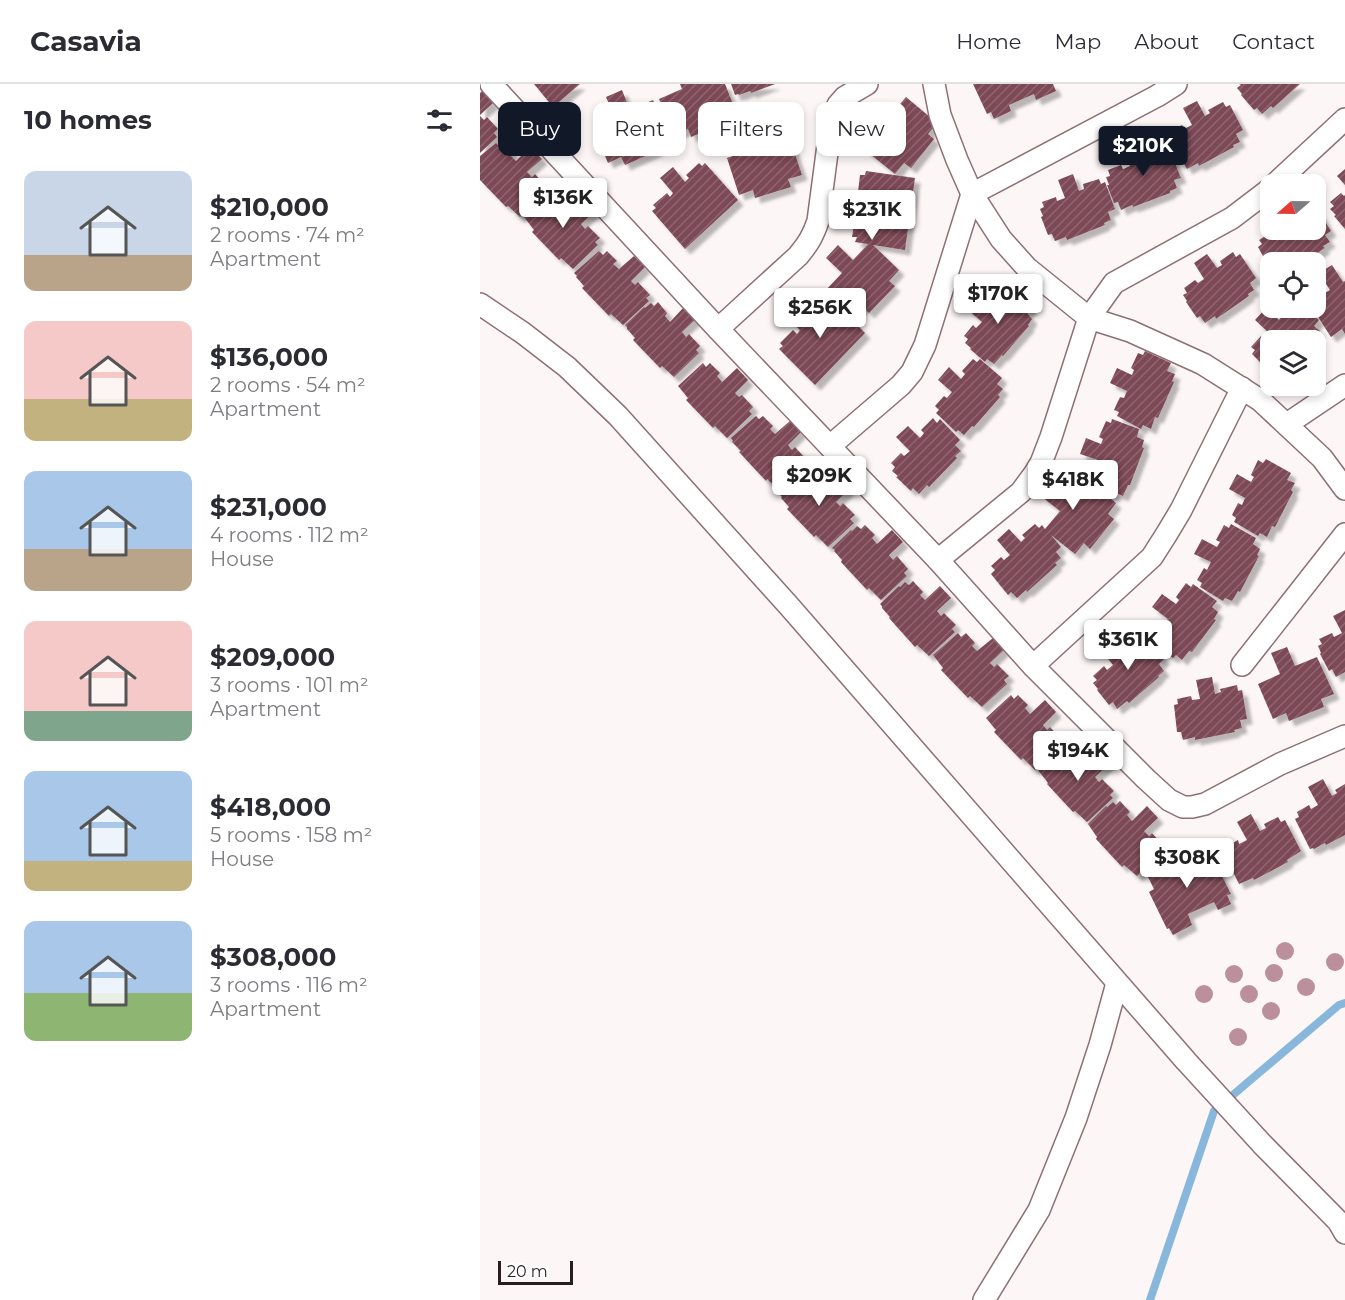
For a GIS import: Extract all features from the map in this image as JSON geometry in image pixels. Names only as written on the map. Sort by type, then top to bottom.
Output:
[{"type":"street","points":[[491,84],[718,329],[938,560],[1033,666],[1169,800],[1182,807],[1205,804],[1280,764],[1345,736]]},
{"type":"street","points":[[718,329],[808,245],[818,221],[834,113],[846,97],[867,84]]},
{"type":"street","points":[[934,84],[940,114],[972,194],[1001,239],[1027,268],[1089,318],[1130,331],[1203,364],[1260,400],[1322,458],[1345,489]]},
{"type":"street","points":[[830,446],[901,385],[912,372],[925,345],[972,194],[1176,84]]},
{"type":"street","points":[[1286,174],[1345,119]]},
{"type":"street","points":[[938,560],[1021,492],[1035,473],[1051,437],[1089,318],[1114,283],[1232,218],[1260,197]]},
{"type":"street","points":[[480,304],[567,367],[618,416],[804,624],[1186,1061],[1341,1227]]},
{"type":"street","points":[[1287,424],[1345,385]]},
{"type":"street","points":[[1033,666],[1152,556],[1181,510],[1242,388]]},
{"type":"street","points":[[1242,665],[1345,534]]},
{"type":"street","points":[[984,1300],[1039,1210],[1076,1118],[1117,983]]},
{"type":"building","points":[[534,84],[580,84],[559,102],[549,102]]},
{"type":"building","points":[[680,84],[725,84],[732,102],[698,102],[698,134],[691,137],[688,129],[686,130],[686,102],[660,102],[659,99],[682,89]]},
{"type":"building","points":[[731,84],[775,84],[751,93],[750,91],[735,95]]},
{"type":"building","points":[[973,84],[1053,84],[1056,91],[1036,100],[1034,94],[1009,105],[1011,111],[994,119],[991,112],[987,114]]},
{"type":"building","points":[[1239,84],[1300,84],[1273,108],[1271,106],[1262,114],[1257,108],[1254,110],[1241,95],[1237,88],[1241,85]]},
{"type":"building","points":[[622,90],[627,102],[608,102],[606,97]]},
{"type":"building","points":[[482,91],[493,103],[480,115],[480,93]]},
{"type":"building","points":[[906,97],[937,123],[928,134],[934,139],[911,168],[904,163],[895,174],[872,156],[906,156],[906,102],[902,102]]},
{"type":"building","points":[[1197,101],[1205,116],[1210,113],[1208,110],[1223,102],[1226,107],[1230,105],[1243,130],[1236,134],[1240,142],[1233,145],[1234,147],[1199,166],[1198,163],[1187,169],[1183,162],[1180,164],[1168,139],[1172,137],[1170,132],[1182,125],[1184,129],[1192,125],[1183,108]]},
{"type":"building","points":[[480,116],[484,120],[487,117],[498,129],[494,133],[497,137],[480,153]]},
{"type":"building","points":[[496,143],[498,156],[511,156],[516,161],[521,156],[539,156],[542,159],[527,172],[532,177],[535,174],[546,186],[542,190],[545,193],[520,217],[508,206],[506,207],[480,180],[480,156]]},
{"type":"building","points":[[1139,143],[1145,159],[1150,157],[1149,153],[1165,147],[1167,152],[1170,151],[1181,178],[1174,180],[1177,188],[1170,193],[1121,210],[1118,202],[1114,203],[1106,177],[1110,176],[1108,170],[1121,165],[1123,169],[1130,166],[1124,149]]},
{"type":"building","points":[[605,156],[645,156],[625,165],[621,157],[608,163]]},
{"type":"building","points":[[733,156],[796,156],[802,175],[788,179],[791,187],[755,198],[753,190],[739,195],[727,158]]},
{"type":"building","points":[[699,163],[702,166],[705,163],[738,200],[685,249],[652,211],[656,208],[653,205],[667,193],[670,197],[673,193],[660,178],[673,167],[685,182],[689,178],[686,175]]},
{"type":"building","points":[[1345,169],[1345,185],[1337,176]]},
{"type":"building","points":[[866,171],[915,178],[905,250],[873,245],[899,270],[889,281],[895,286],[869,313],[863,307],[853,318],[825,291],[842,273],[826,258],[838,245],[853,260],[868,244],[855,242],[857,237],[852,237],[855,219],[860,220],[860,215],[841,211],[843,195],[862,199],[863,193],[858,192],[860,175],[865,175]]},
{"type":"building","points":[[1073,174],[1079,191],[1084,189],[1083,184],[1099,179],[1101,184],[1105,182],[1115,209],[1108,212],[1111,220],[1104,223],[1105,225],[1067,240],[1066,237],[1055,241],[1052,234],[1048,235],[1040,209],[1044,207],[1042,202],[1056,197],[1057,201],[1065,198],[1058,180]]},
{"type":"building","points":[[1341,193],[1345,195],[1345,229],[1330,209],[1334,206],[1330,202]]},
{"type":"building","points":[[556,194],[566,205],[563,208],[569,214],[583,199],[595,211],[581,224],[585,229],[588,226],[600,238],[595,242],[598,245],[573,269],[561,258],[559,260],[532,232],[534,230],[524,217],[543,199],[550,195],[553,198]]},
{"type":"building","points":[[1326,223],[1331,231],[1326,234]]},
{"type":"building","points":[[1326,236],[1330,242],[1319,252],[1261,252],[1258,247],[1262,244],[1259,240],[1326,240]]},
{"type":"building","points":[[599,251],[603,255],[607,251],[617,261],[613,264],[619,269],[634,256],[645,267],[631,281],[635,285],[638,282],[650,295],[646,298],[649,301],[623,325],[611,314],[609,316],[582,288],[584,286],[574,273]]},
{"type":"building","points":[[1233,252],[1236,257],[1240,254],[1256,278],[1250,283],[1254,290],[1216,319],[1215,316],[1205,323],[1200,316],[1197,318],[1186,302],[1183,295],[1187,293],[1184,288],[1195,280],[1198,283],[1204,279],[1194,263],[1207,254],[1217,268],[1222,265],[1220,261]]},
{"type":"building","points":[[1332,265],[1343,282],[1345,281],[1345,334],[1342,329],[1331,337],[1319,318],[1326,318],[1326,292],[1330,290],[1326,284],[1326,269]]},
{"type":"building","points":[[1002,288],[1007,292],[1010,288],[1032,308],[1027,313],[1032,319],[1029,326],[994,364],[987,359],[985,362],[970,349],[965,343],[968,339],[964,336],[973,325],[976,328],[982,322],[967,309],[978,297],[991,308],[995,303],[991,301]]},
{"type":"building","points":[[823,298],[827,302],[830,298],[865,333],[815,385],[779,349],[783,346],[780,343],[793,330],[797,334],[800,330],[786,316],[798,304],[810,318],[814,314],[812,311]]},
{"type":"building","points":[[658,302],[667,313],[665,316],[670,322],[684,307],[696,319],[682,332],[686,337],[689,334],[700,346],[696,350],[699,353],[674,377],[662,366],[660,368],[633,340],[635,338],[625,325],[644,307],[651,303],[654,306]]},
{"type":"building","points":[[1260,315],[1260,318],[1279,320],[1280,318],[1317,318],[1319,320],[1314,326],[1319,330],[1266,330],[1255,320]]},
{"type":"building","points":[[1260,337],[1260,362],[1252,354],[1255,350],[1251,347]]},
{"type":"building","points":[[1145,351],[1171,363],[1167,371],[1175,374],[1172,381],[1174,382],[1151,429],[1143,425],[1141,429],[1117,416],[1119,412],[1114,410],[1120,397],[1124,398],[1127,391],[1110,383],[1117,368],[1132,375],[1134,370],[1131,368],[1138,353],[1143,355]]},
{"type":"building","points":[[973,359],[977,362],[980,359],[1002,378],[997,384],[1003,389],[998,395],[1000,397],[964,435],[958,430],[956,432],[936,413],[939,410],[935,406],[944,396],[947,398],[952,392],[938,380],[949,367],[961,379],[965,374],[962,371]]},
{"type":"building","points":[[703,363],[706,367],[710,363],[720,373],[717,376],[722,382],[737,368],[748,380],[735,393],[739,397],[742,395],[753,407],[749,411],[752,414],[727,438],[715,426],[713,428],[686,400],[688,398],[678,386]]},
{"type":"building","points":[[756,416],[759,419],[763,416],[773,426],[770,429],[775,434],[790,421],[801,432],[788,445],[792,450],[795,447],[806,459],[802,463],[805,467],[779,490],[767,479],[766,481],[732,442],[731,438]]},
{"type":"building","points":[[933,418],[937,423],[940,419],[960,440],[955,445],[961,451],[929,487],[927,485],[919,494],[913,488],[911,491],[896,477],[898,476],[892,471],[895,467],[891,463],[901,453],[904,456],[910,451],[896,437],[908,426],[920,438],[924,433],[921,430]]},
{"type":"building","points":[[1112,419],[1139,429],[1137,437],[1144,440],[1142,447],[1144,448],[1130,485],[1123,496],[1116,493],[1114,497],[1103,492],[1116,503],[1108,514],[1114,519],[1090,549],[1084,543],[1075,554],[1051,535],[1061,547],[1056,552],[1061,558],[1055,563],[1057,565],[1027,592],[1026,590],[1017,598],[1011,592],[1008,595],[991,574],[995,570],[991,566],[1001,557],[1004,560],[1010,555],[997,540],[1009,529],[1021,542],[1025,538],[1022,535],[1035,524],[1039,528],[1042,525],[1045,529],[1060,511],[1042,497],[1053,483],[1069,497],[1086,479],[1091,466],[1095,468],[1098,460],[1080,454],[1086,438],[1101,444],[1103,439],[1099,437],[1106,421],[1111,423]]},
{"type":"building","points":[[1266,459],[1291,473],[1287,480],[1295,483],[1291,490],[1293,492],[1275,527],[1272,526],[1267,537],[1260,533],[1258,536],[1234,522],[1236,518],[1232,515],[1238,503],[1242,505],[1245,498],[1229,489],[1237,474],[1251,482],[1254,477],[1251,475],[1258,460],[1263,463]]},
{"type":"building","points":[[805,472],[808,476],[812,472],[821,482],[818,485],[824,491],[839,477],[850,489],[836,502],[840,506],[843,503],[855,515],[850,519],[854,523],[828,547],[816,535],[814,537],[787,509],[789,507],[780,495]]},
{"type":"building","points":[[1231,524],[1256,538],[1253,544],[1260,549],[1257,555],[1259,556],[1240,592],[1238,591],[1232,601],[1225,598],[1223,601],[1200,587],[1202,583],[1197,580],[1204,568],[1207,570],[1211,562],[1194,554],[1202,539],[1217,547],[1220,542],[1216,540],[1224,525],[1229,528]]},
{"type":"building","points":[[865,525],[875,535],[872,538],[877,544],[892,530],[903,542],[889,555],[893,560],[897,556],[908,569],[904,573],[907,576],[881,600],[869,588],[867,590],[841,562],[842,560],[832,548],[851,530],[857,526],[861,529]]},
{"type":"building","points":[[913,581],[923,592],[920,595],[925,600],[940,586],[951,598],[937,611],[941,616],[944,613],[956,625],[952,629],[955,632],[929,656],[917,645],[915,647],[889,618],[880,604],[899,586],[905,582],[909,585]]},
{"type":"building","points":[[1186,583],[1191,587],[1193,584],[1217,601],[1212,607],[1218,612],[1214,619],[1216,620],[1192,652],[1189,651],[1182,660],[1176,655],[1173,658],[1153,641],[1155,637],[1151,634],[1159,622],[1163,625],[1168,619],[1152,607],[1162,594],[1176,604],[1179,600],[1176,597]]},
{"type":"building","points":[[1345,610],[1345,672],[1336,677],[1332,669],[1329,671],[1318,646],[1322,644],[1319,639],[1332,633],[1334,637],[1342,633],[1333,616]]},
{"type":"building","points":[[958,633],[961,637],[966,633],[975,643],[972,646],[977,651],[993,638],[1004,650],[990,663],[994,667],[997,664],[1009,676],[1004,680],[1007,684],[982,707],[970,696],[968,698],[941,670],[943,668],[933,655]]},
{"type":"building","points":[[1139,635],[1143,640],[1146,637],[1164,659],[1159,664],[1164,671],[1129,703],[1127,701],[1117,709],[1113,702],[1109,705],[1097,690],[1093,683],[1097,680],[1093,676],[1104,666],[1107,670],[1113,665],[1101,650],[1113,639],[1124,653],[1129,649],[1126,646]]},
{"type":"building","points":[[1287,647],[1295,666],[1317,657],[1334,694],[1321,699],[1324,707],[1289,721],[1286,713],[1273,719],[1258,684],[1280,674],[1271,653]]},
{"type":"building","points":[[1212,677],[1215,694],[1221,692],[1220,689],[1237,685],[1238,691],[1242,690],[1247,719],[1240,720],[1242,728],[1234,730],[1235,732],[1195,740],[1195,737],[1183,740],[1181,732],[1177,732],[1174,705],[1178,704],[1177,699],[1191,696],[1192,700],[1200,699],[1196,680]]},
{"type":"building","points":[[1011,695],[1014,699],[1018,695],[1028,705],[1025,708],[1030,714],[1045,700],[1056,712],[1043,725],[1047,730],[1050,727],[1061,739],[1057,743],[1060,746],[1035,770],[1023,758],[1021,760],[994,732],[996,730],[986,718]]},
{"type":"building","points":[[1071,747],[1081,758],[1078,761],[1083,766],[1098,752],[1109,764],[1095,777],[1099,782],[1102,779],[1114,791],[1110,795],[1113,798],[1087,822],[1075,811],[1073,812],[1047,784],[1038,770],[1057,752],[1064,748],[1067,751]]},
{"type":"building","points":[[1323,779],[1332,796],[1337,793],[1335,790],[1345,784],[1345,835],[1326,845],[1325,843],[1310,849],[1295,819],[1299,817],[1297,812],[1309,805],[1311,809],[1318,805],[1308,787]]},
{"type":"building","points":[[1120,801],[1130,812],[1127,815],[1132,821],[1147,806],[1158,818],[1144,831],[1149,836],[1152,833],[1163,845],[1159,849],[1162,852],[1137,876],[1124,865],[1122,867],[1096,839],[1097,837],[1088,824],[1106,806],[1113,802],[1116,805]]},
{"type":"building","points":[[1251,814],[1260,831],[1266,828],[1264,824],[1278,817],[1281,822],[1285,820],[1301,851],[1287,860],[1288,862],[1254,880],[1253,878],[1239,884],[1224,854],[1228,852],[1225,847],[1238,840],[1239,844],[1247,840],[1237,822]]},
{"type":"building","points":[[1179,849],[1187,867],[1192,864],[1189,858],[1204,851],[1210,864],[1215,862],[1231,894],[1227,895],[1231,904],[1218,910],[1214,902],[1188,914],[1192,925],[1173,935],[1169,928],[1167,929],[1149,892],[1154,889],[1148,877],[1165,869],[1168,876],[1172,875],[1163,857]]},
{"type":"waterway","points":[[1150,1300],[1214,1111],[1339,1005],[1345,1003]]}]
